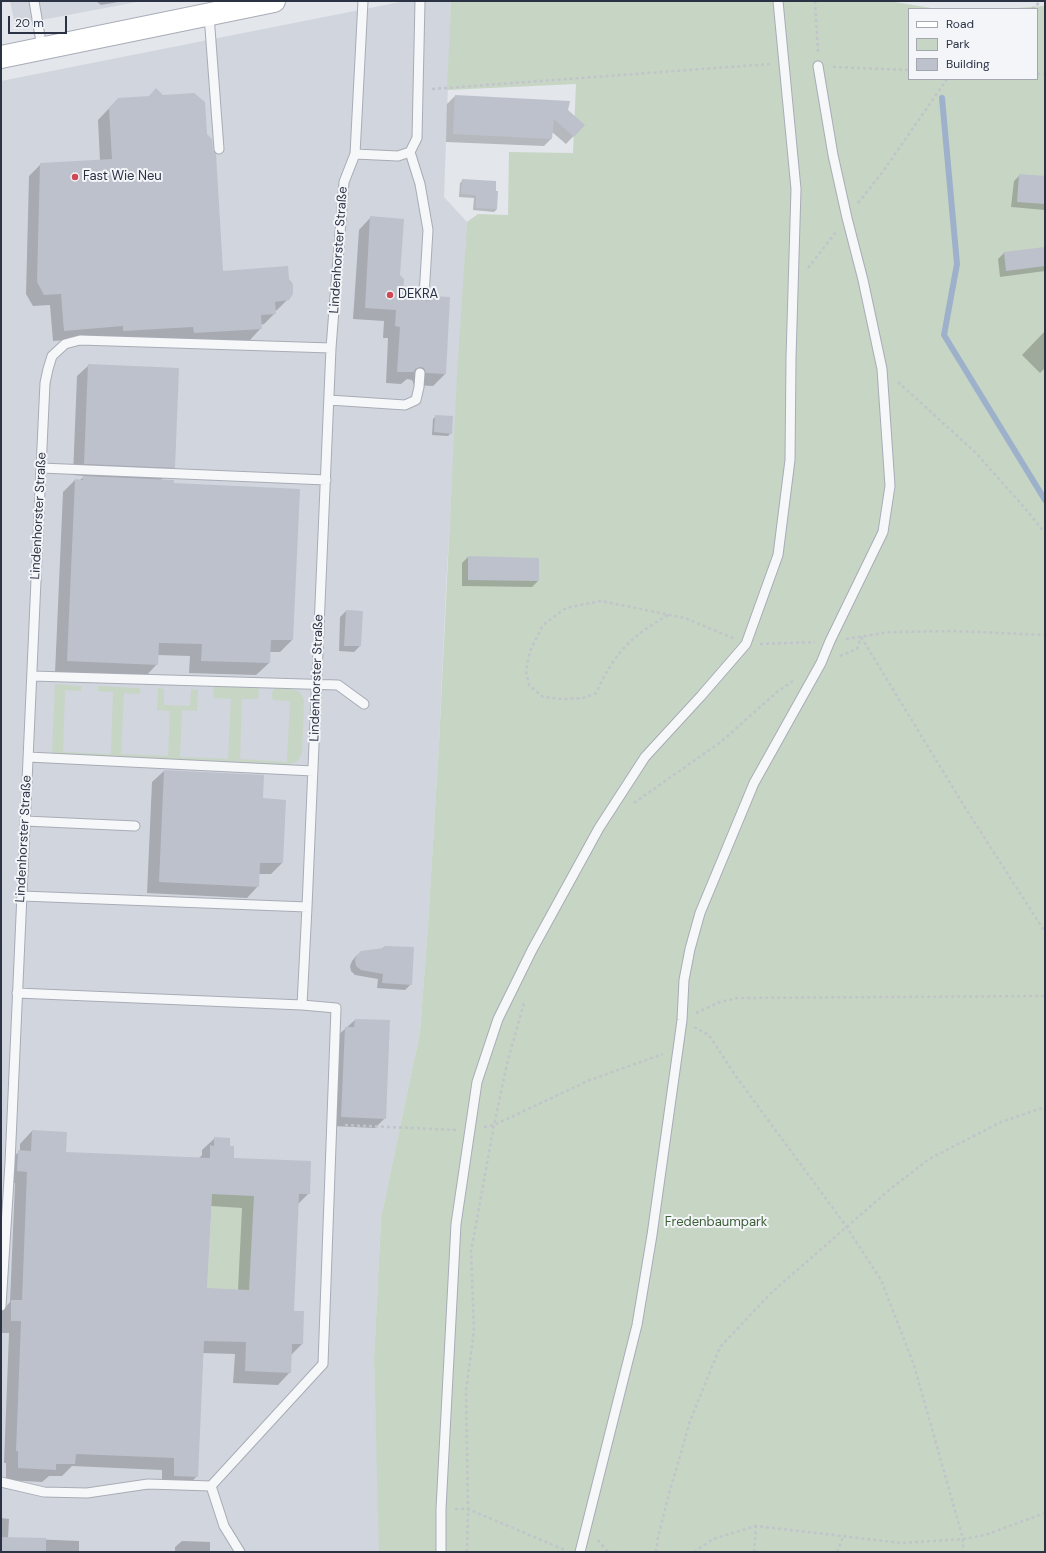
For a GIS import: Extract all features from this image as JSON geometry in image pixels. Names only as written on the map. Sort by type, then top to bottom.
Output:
[{"type":"street","points":[[1,57],[209,15],[262,2]]},
{"type":"lane","points":[[34,1],[42,48]]},
{"type":"lane","name":"Lindenhorster Straße","points":[[302,1005],[331,348],[344,182],[355,154],[362,1]]},
{"type":"lane","points":[[420,1],[417,138],[410,152],[420,184],[428,230],[424,296]]},
{"type":"lane","points":[[441,1552],[441,1509],[456,1224],[477,1082],[498,1019],[532,950],[599,828],[645,757],[746,644],[778,555],[790,460],[796,189],[778,1]]},
{"type":"lane","points":[[209,15],[219,149]]},
{"type":"lane","points":[[580,1552],[637,1325],[652,1236],[682,1020],[684,980],[690,949],[700,913],[754,783],[821,663],[830,641],[883,532],[890,486],[882,369],[863,280],[833,155],[818,66]]},
{"type":"lane","points":[[355,154],[398,156],[410,152]]},
{"type":"lane","name":"Lindenhorster Straße","points":[[1,1306],[10,1163],[40,468],[45,383],[52,356],[65,344],[80,340],[331,348]]},
{"type":"lane","points":[[329,400],[405,405],[416,400],[420,373]]},
{"type":"lane","points":[[40,468],[326,480]]},
{"type":"lane","points":[[32,676],[317,683],[338,685],[364,704]]},
{"type":"lane","points":[[28,757],[313,771]]},
{"type":"lane","points":[[25,821],[135,826]]},
{"type":"lane","points":[[22,896],[307,907]]},
{"type":"lane","points":[[1,1482],[44,1492],[87,1493],[148,1484],[211,1486],[323,1364],[336,1008],[302,1005],[17,993]]},
{"type":"lane","points":[[211,1486],[224,1526],[240,1552]]},
{"type":"path","points":[[815,1],[818,66],[908,70]]},
{"type":"path","points":[[1033,8],[1041,1]]},
{"type":"path","points":[[418,90],[768,64],[784,66]]},
{"type":"path","points":[[793,287],[884,170],[946,80]]},
{"type":"path","points":[[882,369],[975,452],[1045,533]]},
{"type":"path","points":[[668,615],[646,628],[625,646],[606,671],[596,693],[583,698],[562,699],[543,697],[530,685],[526,670],[530,651],[543,625],[566,608],[601,601],[685,618],[746,644],[830,641],[890,632],[948,631],[1045,635]]},
{"type":"path","points":[[629,807],[722,741],[778,691],[821,663],[857,649],[861,637]]},
{"type":"path","points":[[861,637],[966,809],[1045,932]]},
{"type":"path","points":[[682,1020],[720,1002],[738,998],[1045,996]]},
{"type":"path","points":[[466,1552],[468,1509],[466,1391],[474,1331],[471,1252],[494,1125],[507,1064],[524,1001]]},
{"type":"path","points":[[682,1020],[709,1035],[735,1075],[846,1226],[881,1280],[914,1364],[963,1539],[963,1552]]},
{"type":"path","points":[[332,1125],[469,1130],[494,1125],[590,1080],[678,1049]]},
{"type":"path","points":[[656,1552],[658,1537],[667,1501],[690,1421],[720,1347],[772,1292],[846,1226],[889,1190],[929,1160],[1001,1122],[1045,1107]]},
{"type":"path","points":[[441,1509],[468,1509],[570,1552]]},
{"type":"path","points":[[694,1552],[713,1539],[756,1526],[901,1543],[963,1539],[985,1535],[1045,1513]]},
{"type":"path","points":[[756,1526],[754,1551],[761,1552]]},
{"type":"path","points":[[837,1552],[843,1537]]},
{"type":"shaded area","points":[[10,1],[142,1],[15,25]]},
{"type":"shaded area","points":[[405,1],[451,1],[444,197],[467,222],[446,588],[439,744],[420,1032],[381,1218],[374,1360],[380,1552],[1,1552],[1,81]]},
{"type":"green space","name":"Fredenbaumpark","points":[[451,1],[889,1],[931,8],[908,8],[908,80],[1038,80],[1038,8],[1016,8],[1045,6],[1045,1552],[379,1552],[374,1360],[381,1218],[420,1032],[439,744],[457,375],[467,222],[478,214],[508,215],[509,152],[573,153],[576,84],[447,90]]},
{"type":"green space","points":[[55,684],[81,686],[81,691],[65,690],[63,752],[111,754],[113,692],[98,691],[98,686],[139,688],[141,691],[139,694],[124,693],[121,754],[168,756],[170,711],[157,710],[158,688],[164,689],[164,705],[190,706],[191,689],[198,690],[197,711],[182,710],[180,757],[228,759],[231,699],[214,698],[213,691],[215,685],[259,687],[258,699],[242,699],[240,759],[287,762],[290,701],[273,700],[272,694],[274,687],[289,688],[300,692],[304,700],[302,753],[298,761],[288,765],[52,754]]},
{"type":"green space","points":[[212,1194],[254,1196],[249,1290],[222,1289],[206,1312]]},
{"type":"building","points":[[156,88],[163,95],[194,93],[205,102],[207,134],[212,139],[213,150],[216,154],[223,271],[288,266],[289,279],[293,284],[293,294],[289,300],[275,302],[276,314],[261,315],[262,329],[194,333],[193,327],[123,331],[123,326],[64,331],[61,294],[44,295],[37,282],[40,163],[112,159],[109,108],[118,98],[149,96]]},
{"type":"building","points":[[455,95],[570,101],[568,110],[585,125],[574,137],[554,119],[552,139],[453,134]]},
{"type":"building","points":[[1019,174],[1045,176],[1045,204],[1017,202]]},
{"type":"building","points":[[462,179],[496,181],[496,191],[498,191],[497,209],[476,208],[476,195],[461,194]]},
{"type":"building","name":"DEKRA","points":[[370,216],[404,219],[400,275],[404,279],[403,295],[418,295],[420,301],[424,302],[429,300],[430,296],[450,297],[446,374],[426,373],[424,368],[420,367],[415,369],[414,372],[397,372],[400,327],[395,326],[396,310],[365,308]]},
{"type":"building","points":[[1045,247],[1045,266],[1006,271],[1004,252]]},
{"type":"building","points":[[88,364],[179,368],[175,468],[84,464]]},
{"type":"building","points":[[435,415],[453,416],[452,434],[434,432]]},
{"type":"building","points":[[83,476],[174,480],[174,483],[300,489],[293,640],[271,640],[270,663],[201,661],[202,644],[159,643],[158,665],[67,661],[75,479],[83,480]]},
{"type":"building","points":[[468,556],[539,558],[539,581],[468,580]]},
{"type":"building","points":[[346,610],[363,611],[361,646],[344,646]]},
{"type":"building","points":[[164,770],[264,775],[263,798],[286,800],[283,863],[260,863],[259,887],[159,882]]},
{"type":"building","points":[[384,946],[414,947],[412,985],[382,983],[383,974],[361,970],[356,966],[355,960],[361,951],[384,948]]},
{"type":"building","points":[[355,1019],[390,1020],[386,1119],[341,1117],[345,1027],[354,1027]]},
{"type":"building","points":[[32,1130],[67,1132],[66,1152],[210,1158],[210,1145],[214,1146],[214,1137],[230,1138],[230,1146],[234,1146],[234,1158],[311,1161],[310,1194],[299,1194],[294,1311],[304,1311],[303,1344],[292,1344],[291,1373],[245,1371],[246,1342],[204,1341],[198,1477],[174,1476],[174,1458],[76,1454],[75,1464],[56,1464],[56,1470],[18,1468],[18,1451],[16,1451],[21,1321],[11,1321],[11,1300],[22,1300],[27,1172],[17,1171],[18,1150],[31,1151]],"holes":[[[212,1194],[254,1196],[249,1290],[207,1288]]]},
{"type":"building","points":[[1,1537],[46,1538],[46,1552],[1,1552]]},
{"type":"waterway","points":[[942,98],[957,264],[944,335],[1045,500]]},
{"type":"place","name":"Fast Wie Neu","points":[[75,177]]},
{"type":"place","name":"DEKRA","points":[[390,295]]}]
